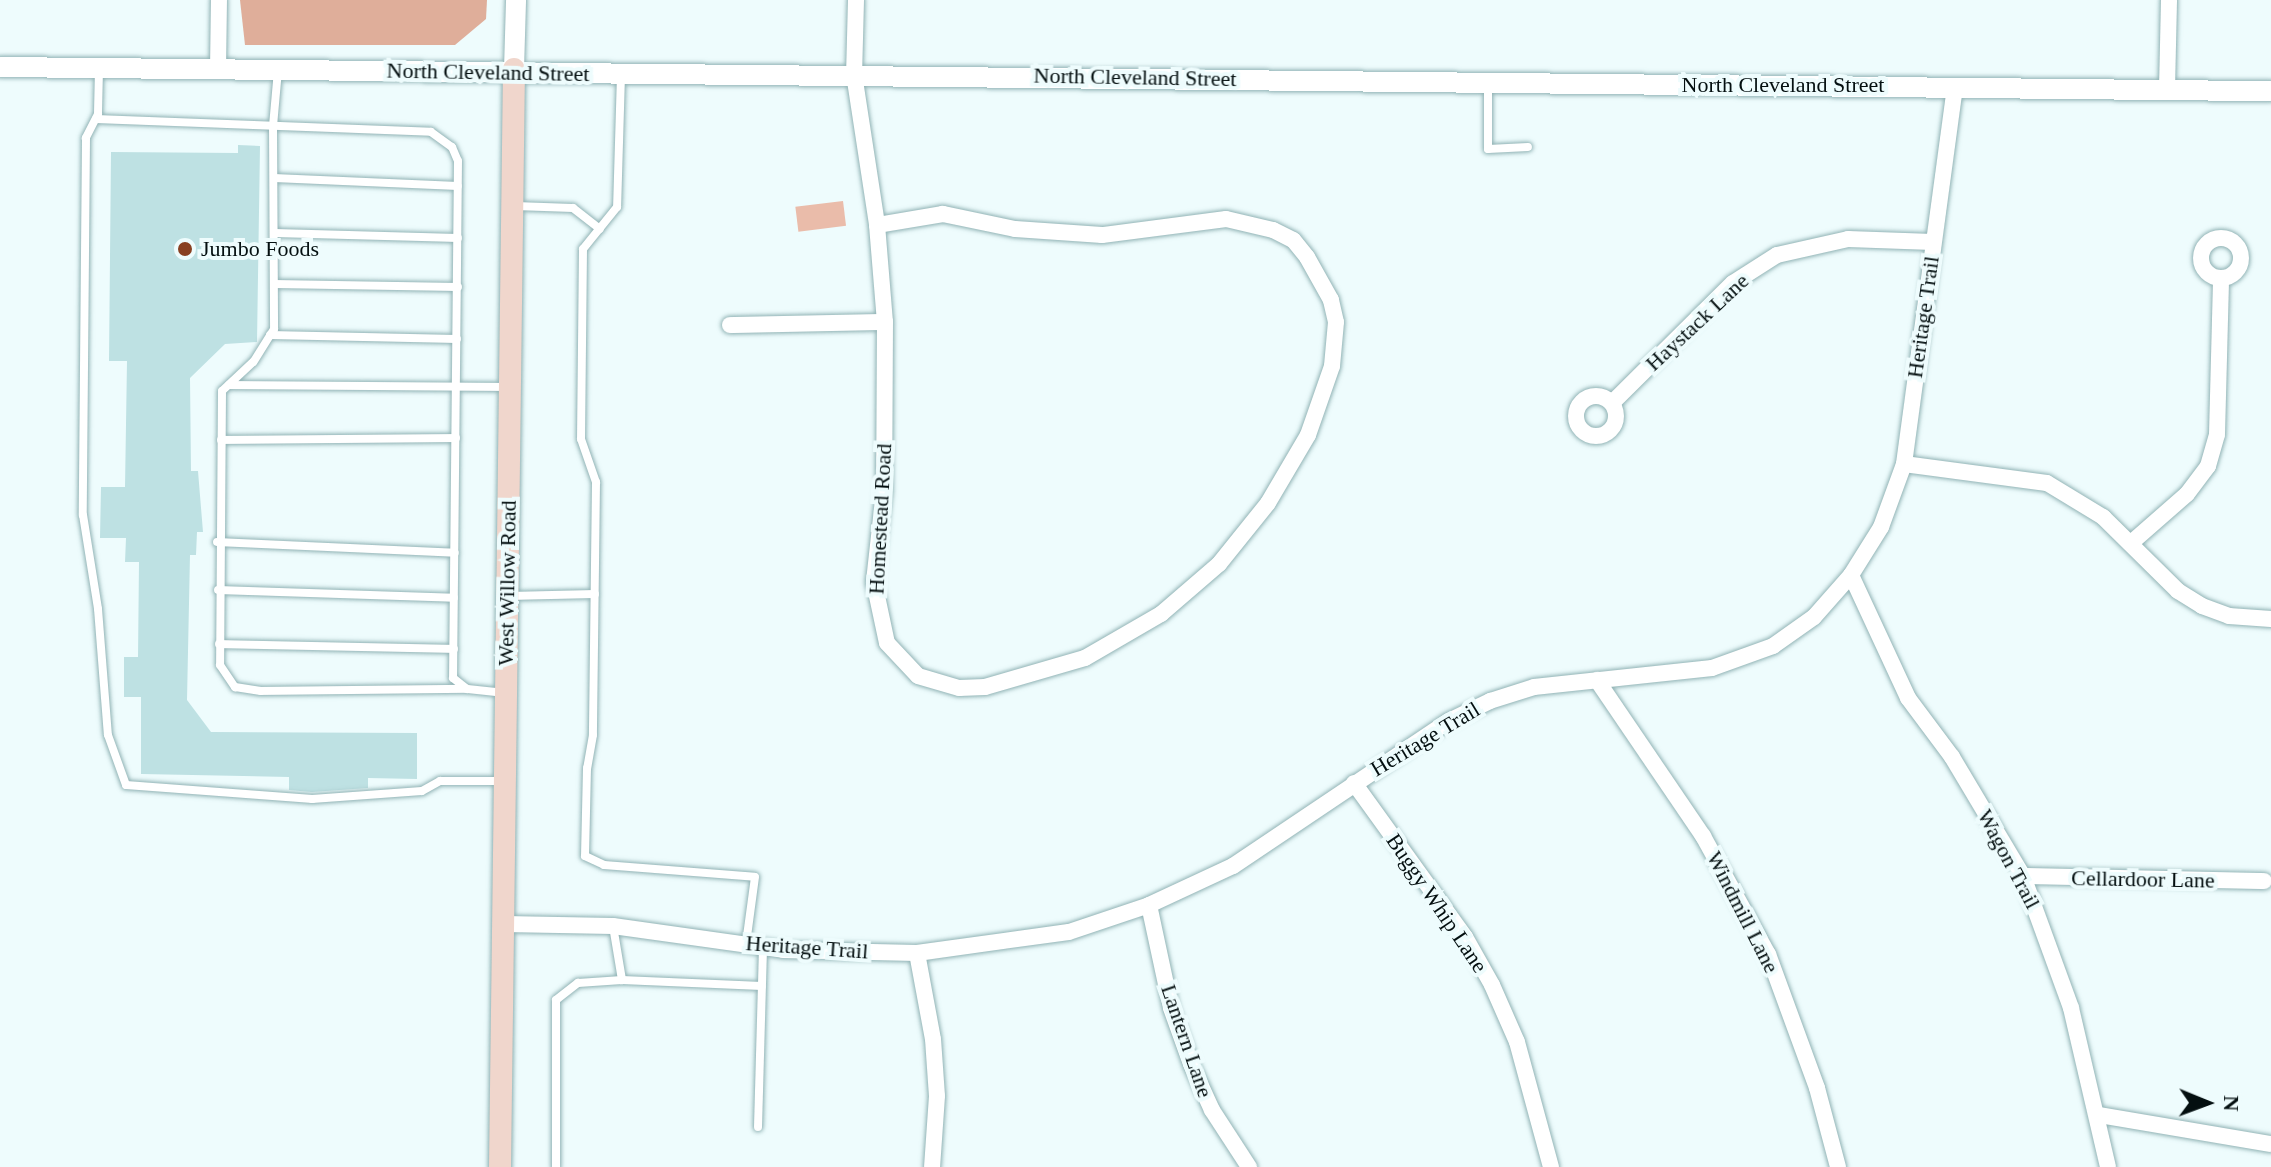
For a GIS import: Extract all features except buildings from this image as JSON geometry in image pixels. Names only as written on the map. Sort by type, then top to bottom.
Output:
[{"type":"main road","name":"West Willow Road","points":[[500,1167],[514,69]]},
{"type":"street","points":[[218,70],[219,0]]},
{"type":"street","name":"West Willow Road","points":[[514,69],[516,0]]},
{"type":"street","name":"Homestead Road","points":[[856,0],[854,74],[877,225],[885,322],[884,491],[875,602],[887,643],[918,676],[959,688],[1010,682],[1085,658],[1161,614],[1219,564],[1268,503],[1308,435],[1332,366],[1336,322],[1319,276],[1293,240],[1250,222],[1200,219],[1102,235],[1015,229],[943,214],[877,225]]},
{"type":"street","points":[[2167,89],[2169,0]]},
{"type":"street","name":"North Cleveland Street","points":[[0,67],[514,69],[621,74],[854,74],[2271,91]]},
{"type":"street","name":"Heritage Trail","points":[[504,924],[613,926],[755,946],[917,953],[1069,932],[1149,905],[1233,866],[1354,783],[1490,701],[1534,687],[1712,668],[1773,646],[1814,617],[1851,575],[1881,527],[1904,464],[1955,86]]},
{"type":"street","name":"Haystack Lane","points":[[1612,403],[1733,283],[1777,255],[1848,239],[1933,242]]},
{"type":"street","points":[[2131,543],[2187,494],[2208,466],[2217,434],[2221,278]]},
{"type":"street","points":[[730,325],[885,322]]},
{"type":"street","points":[[1904,464],[2047,483],[2103,517],[2178,591],[2202,606],[2229,616],[2271,619]]},
{"type":"street","name":"Wagon Trail","points":[[1851,575],[1908,698],[1952,757],[2023,876],[2071,1008],[2099,1115],[2108,1167]]},
{"type":"street","name":"Windmill Lane","points":[[1597,680],[1703,836],[1768,954],[1817,1088],[1838,1167]]},
{"type":"street","name":"Buggy Whip Lane","points":[[1354,783],[1465,937],[1492,985],[1517,1042],[1551,1167]]},
{"type":"street","name":"Cellardoor Lane","points":[[2023,876],[2264,881]]},
{"type":"street","name":"Lantern Lane","points":[[1149,905],[1171,1008],[1191,1064],[1212,1110],[1249,1167]]},
{"type":"street","points":[[917,953],[935,1068],[932,1167]]},
{"type":"street","points":[[2099,1115],[2271,1144]]},
{"type":"lane","points":[[99,68],[96,119],[86,138],[83,515],[98,609],[108,735],[126,785],[312,799],[422,791],[440,781],[505,781]]},
{"type":"lane","points":[[278,70],[273,126],[275,233],[270,335],[253,362],[222,391],[217,542],[220,665],[235,687],[467,689],[506,693]]},
{"type":"lane","points":[[621,74],[617,207],[583,249],[581,439],[596,482],[585,856],[604,865],[755,877],[755,946],[762,986],[758,1127]]},
{"type":"lane","points":[[1488,82],[1488,149],[1528,147]]},
{"type":"lane","points":[[96,119],[431,132],[452,147],[458,186],[453,678],[467,689]]},
{"type":"lane","points":[[274,178],[458,186]]},
{"type":"lane","points":[[510,205],[573,208],[600,229]]},
{"type":"lane","points":[[275,233],[458,238]]},
{"type":"lane","points":[[274,284],[458,287]]},
{"type":"lane","points":[[270,335],[457,339]]},
{"type":"lane","points":[[229,385],[508,387]]},
{"type":"lane","points":[[221,440],[456,438]]},
{"type":"lane","points":[[217,542],[455,553]]},
{"type":"lane","points":[[218,590],[454,598]]},
{"type":"lane","points":[[506,596],[595,594]]},
{"type":"lane","points":[[219,644],[454,649]]},
{"type":"lane","points":[[613,926],[622,980]]},
{"type":"lane","points":[[556,1167],[556,1000],[578,983],[622,980],[762,986]]},
{"type":"shaded area","points":[[240,0],[487,0],[486,19],[455,45],[245,45]]},
{"type":"shaded area","points":[[843,201],[846,226],[798,232],[795,207]]},
{"type":"place","name":"Jumbo Foods","points":[[185,249]]}]
